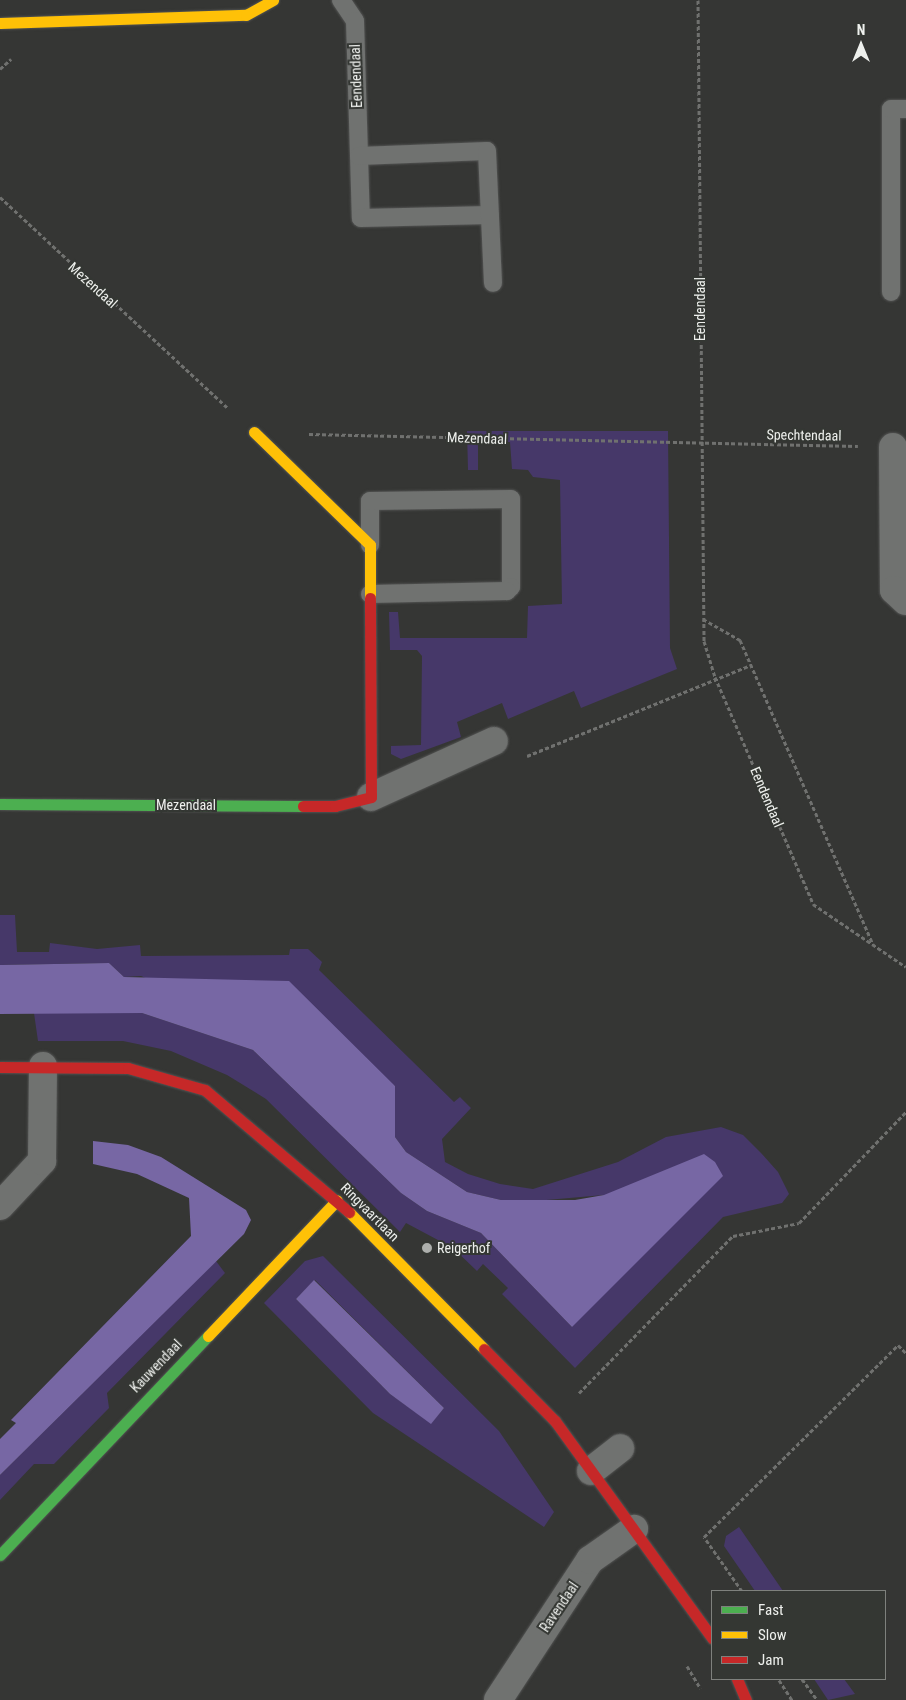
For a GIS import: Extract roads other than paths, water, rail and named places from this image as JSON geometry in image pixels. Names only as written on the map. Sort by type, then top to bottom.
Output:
[{"type":"street","points":[[0,23],[246,15],[273,0]]},
{"type":"street","points":[[254,432],[370,546],[371,796]]},
{"type":"street","points":[[893,447],[894,590],[906,602]]},
{"type":"street","name":"Mezendaal","points":[[0,804],[335,806],[371,796],[494,741]]},
{"type":"street","points":[[0,1206],[42,1161],[43,1066]]},
{"type":"street","name":"Ringvaartlaan","points":[[0,1067],[128,1068],[205,1090],[338,1200],[555,1421],[711,1637]]},
{"type":"street","name":"Kauwendaal","points":[[0,1555],[338,1200]]},
{"type":"street","points":[[591,1471],[620,1448]]},
{"type":"street","name":"Ravendaal","points":[[498,1700],[590,1560],[634,1529]]},
{"type":"street","points":[[737,1680],[746,1700]]},
{"type":"lane","name":"Eendendaal","points":[[341,0],[355,20],[361,218],[490,214]]},
{"type":"lane","points":[[891,292],[891,109],[906,108]]},
{"type":"lane","points":[[359,156],[487,151],[493,283]]},
{"type":"lane","points":[[370,546],[370,501],[511,500],[510,586],[507,591],[370,594]]},
{"type":"place","name":"Reigerhof","points":[[427,1248]]}]
